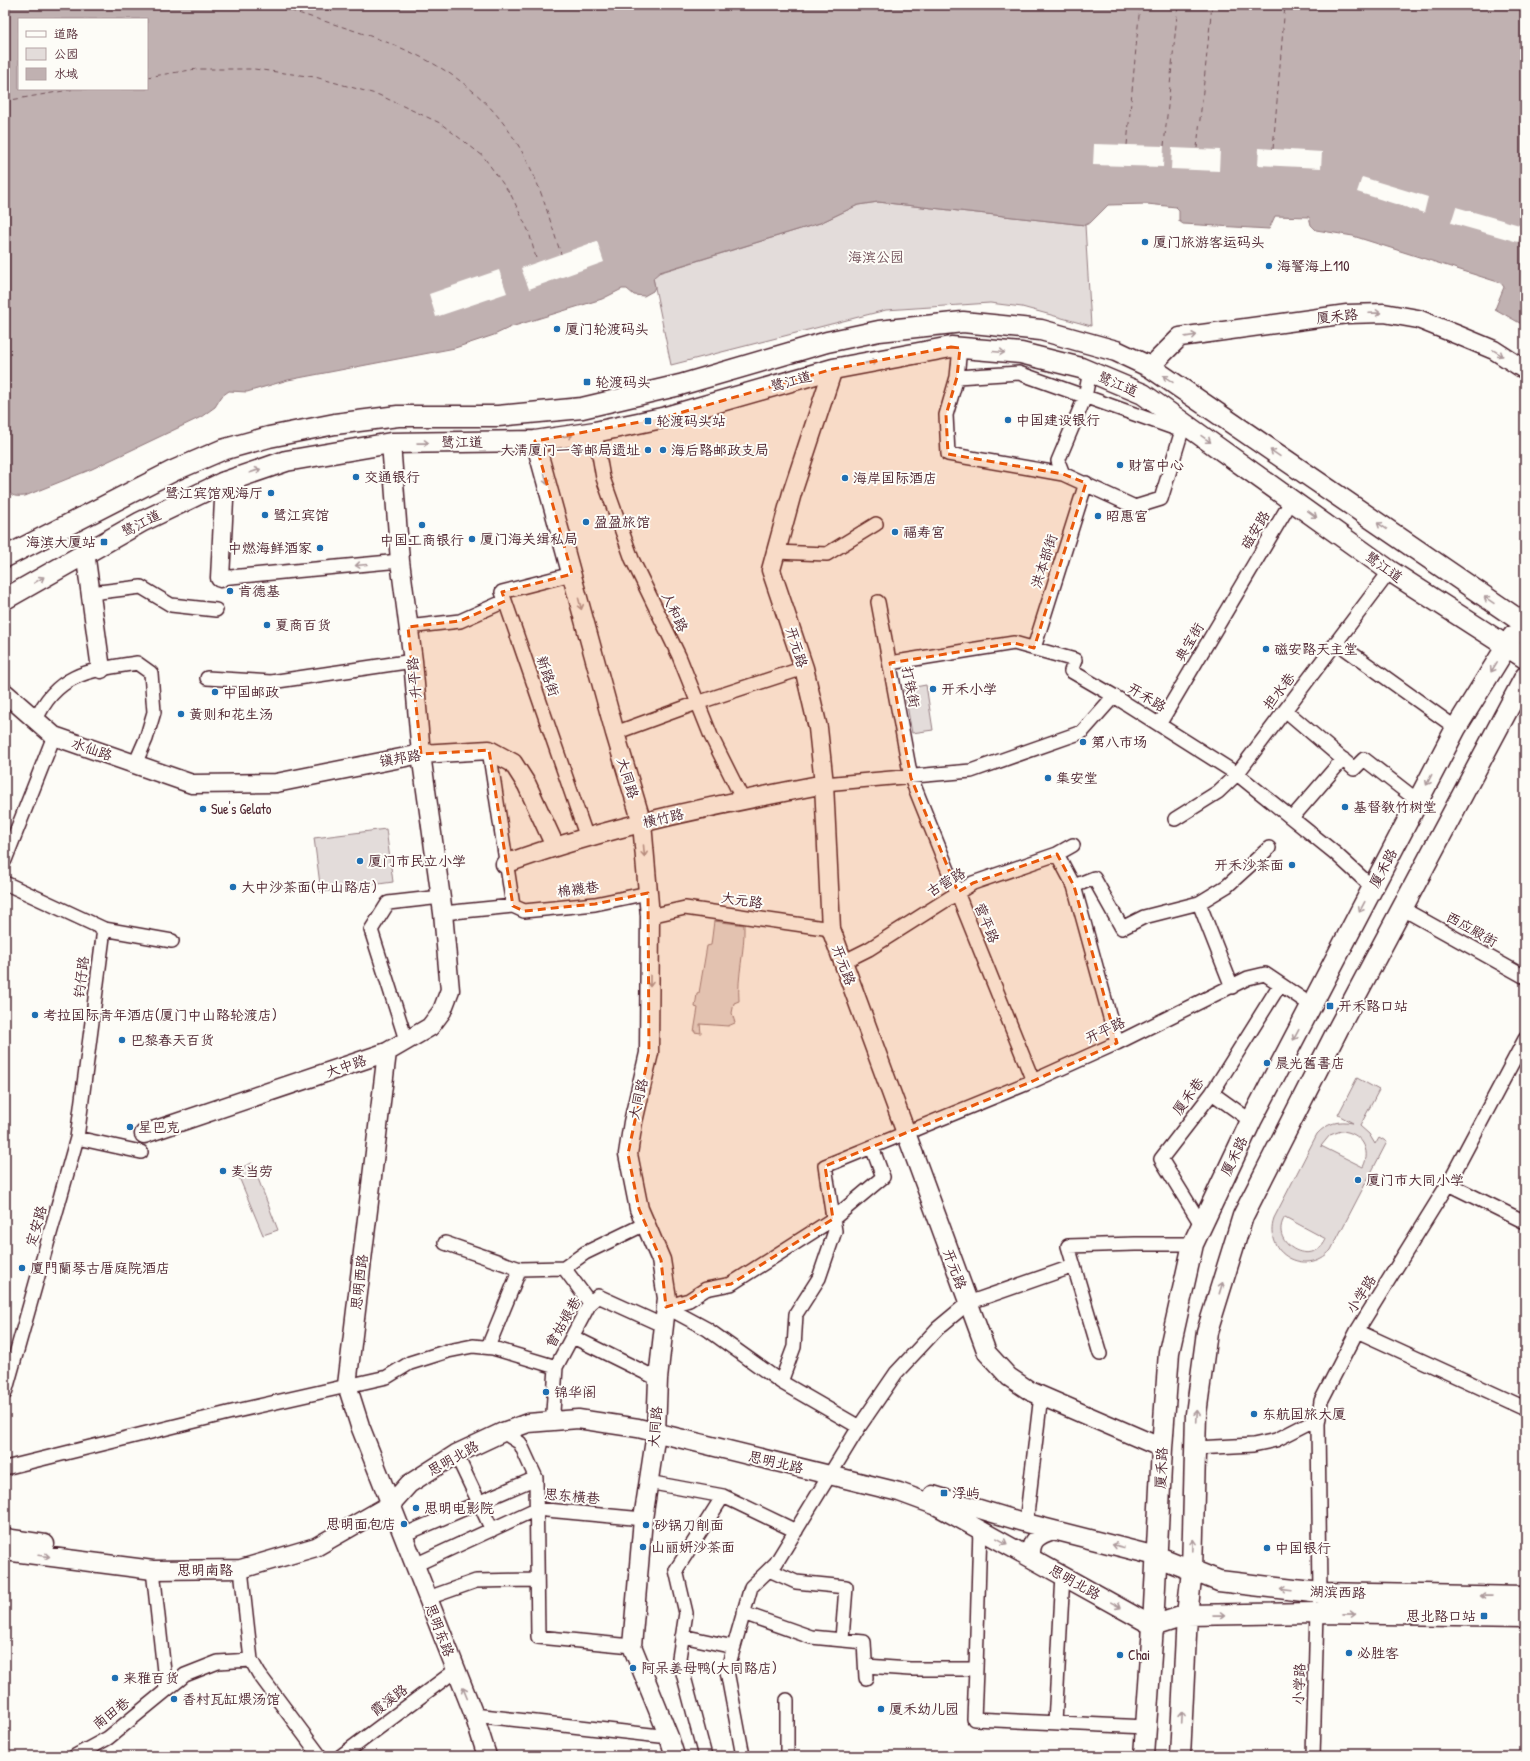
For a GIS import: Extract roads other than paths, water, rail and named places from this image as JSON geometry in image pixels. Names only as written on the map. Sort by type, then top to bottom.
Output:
[{"type":"main road","name":"鹭江道","points":[[5,557],[173,471],[222,450],[269,437],[335,424],[398,416],[498,416],[582,408],[680,385],[826,342],[879,331],[963,322],[1041,330],[1116,351],[1150,367],[1524,621]]},
{"type":"main road","name":"鹭江道","points":[[5,599],[85,552],[141,522],[225,481],[286,461],[391,443],[536,441],[595,432],[662,418],[833,370],[951,347],[1021,354],[1090,371],[1143,394],[1183,428],[1292,500],[1390,571],[1506,648],[1525,658]]},
{"type":"main road","name":"厦禾路","points":[[1144,1756],[1169,1352],[1193,1244],[1201,1224],[1251,1120],[1456,728],[1524,621]]},
{"type":"main road","points":[[1180,1756],[1187,1615],[1192,1571],[1196,1414],[1207,1332],[1243,1216],[1338,1029],[1525,677]]},
{"type":"main road","name":"湖滨西路","points":[[1156,1556],[1219,1581],[1320,1593],[1525,1597]]},
{"type":"main road","name":"湖滨西路","points":[[1153,1626],[1187,1615],[1317,1613],[1525,1616]]},
{"type":"street","name":"厦禾路","points":[[1150,367],[1180,337],[1347,314],[1384,312],[1418,320],[1458,335],[1494,350],[1525,370]]},
{"type":"street","points":[[957,377],[1019,373],[1085,397],[1183,428],[1162,499],[1135,507],[1086,483],[1063,474],[948,454],[946,415],[957,377],[960,348]]},
{"type":"street","name":"开元路","points":[[833,370],[792,493],[771,570],[804,668],[818,728],[824,784],[831,929],[905,1134],[987,1353],[1009,1377],[1041,1395],[1162,1448]]},
{"type":"street","points":[[1063,474],[1058,461],[1085,397],[1090,371]]},
{"type":"street","name":"人和路","points":[[595,432],[604,478],[632,559],[679,656],[710,736],[743,800]]},
{"type":"street","name":"大同路","points":[[536,441],[614,733],[642,823],[650,916],[649,1053],[633,1122],[628,1154],[639,1209],[661,1260],[667,1298],[658,1379],[656,1429],[643,1519],[632,1646],[669,1737],[675,1756]]},
{"type":"street","name":"升平路","points":[[391,443],[400,561],[413,661],[421,754],[442,905]]},
{"type":"street","points":[[225,481],[220,578],[400,561]]},
{"type":"street","name":"洪本部街","points":[[1034,648],[1086,483]]},
{"type":"street","name":"磁安路","points":[[1246,577],[1292,500]]},
{"type":"street","points":[[775,552],[827,554],[876,524]]},
{"type":"street","points":[[85,552],[101,669]]},
{"type":"street","name":"担水巷","points":[[1175,819],[1218,792],[1237,774],[1390,571]]},
{"type":"street","points":[[408,627],[460,621],[505,601],[502,592],[572,574]]},
{"type":"street","name":"典宝街","points":[[1160,723],[1246,577]]},
{"type":"street","points":[[91,593],[141,587],[170,605],[216,610]]},
{"type":"street","name":"新路街","points":[[505,601],[587,838]]},
{"type":"street","name":"打铁街","points":[[878,602],[911,778]]},
{"type":"street","points":[[1336,642],[1456,728]]},
{"type":"street","points":[[890,663],[1014,643],[1075,660],[1071,671],[1114,696]]},
{"type":"street","points":[[207,678],[271,682],[413,661]]},
{"type":"street","points":[[36,720],[43,704],[63,682],[101,669],[137,663],[151,673],[154,712],[146,739],[135,764]]},
{"type":"street","points":[[614,733],[697,703],[804,668]]},
{"type":"street","name":"水仙路","points":[[5,693],[54,736],[192,784]]},
{"type":"street","name":"开禾路","points":[[824,784],[911,778],[971,771],[1082,732],[1114,696],[1160,723],[1237,774],[1292,818],[1373,888]]},
{"type":"street","points":[[1285,710],[1354,769],[1364,759],[1418,800]]},
{"type":"street","points":[[5,860],[54,736]]},
{"type":"street","points":[[489,750],[513,763],[527,785],[555,846]]},
{"type":"street","points":[[489,750],[505,864],[513,906]]},
{"type":"street","name":"镇邦路","points":[[192,784],[276,784],[421,754],[489,750]]},
{"type":"street","points":[[1292,818],[1343,759]]},
{"type":"street","name":"营平路","points":[[911,778],[1033,1081]]},
{"type":"street","name":"横竹路","points":[[505,864],[555,846],[642,823],[743,800],[824,784]]},
{"type":"street","name":"古营路","points":[[843,962],[869,949],[973,883],[1057,854],[1073,846]]},
{"type":"street","points":[[1074,886],[1094,878],[1122,928],[1144,917],[1199,904],[1227,886],[1269,848]]},
{"type":"street","points":[[1057,854],[1074,886],[1116,1043]]},
{"type":"street","points":[[5,883],[104,929],[172,940]]},
{"type":"street","name":"棉襪巷","points":[[406,1040],[371,930],[388,903],[513,906],[524,911],[595,904],[648,893]]},
{"type":"street","points":[[1199,904],[1232,987]]},
{"type":"street","name":"大中路","points":[[144,1134],[387,1052],[430,1027],[442,1011],[450,990],[442,905]]},
{"type":"street","name":"大元路","points":[[650,916],[684,908],[831,929]]},
{"type":"street","name":"西应殿街","points":[[1403,909],[1525,977]]},
{"type":"street","name":"钓仔路","points":[[77,1138],[104,929]]},
{"type":"street","name":"开平路","points":[[833,1219],[825,1166],[1033,1081],[1116,1043],[1248,978],[1265,974],[1280,986],[1312,1005]]},
{"type":"street","name":"厦禾巷","points":[[1201,1224],[1161,1159],[1212,1093],[1280,986]]},
{"type":"street","name":"小学路","points":[[1320,1593],[1319,1418],[1321,1401],[1357,1331],[1448,1184],[1525,1039]]},
{"type":"street","name":"思明西路","points":[[387,1052],[347,1385],[360,1426],[389,1498]]},
{"type":"street","points":[[1212,1093],[1251,1120]]},
{"type":"street","points":[[77,1138],[141,1152]]},
{"type":"street","name":"定安路","points":[[5,1393],[77,1138]]},
{"type":"street","points":[[666,1307],[689,1300],[706,1289],[731,1284],[833,1219],[883,1177],[872,1147]]},
{"type":"street","points":[[1448,1184],[1525,1222]]},
{"type":"street","points":[[781,1382],[794,1347],[796,1314],[819,1278],[835,1231],[833,1219]]},
{"type":"street","points":[[445,1243],[520,1269],[564,1268],[585,1253],[645,1224]]},
{"type":"street","points":[[1100,1354],[1068,1246],[1193,1244]]},
{"type":"street","points":[[743,1756],[727,1672],[751,1587],[776,1563],[859,1427],[896,1373],[938,1328],[968,1303],[1074,1266]]},
{"type":"street","points":[[564,1268],[590,1303]]},
{"type":"street","points":[[488,1347],[520,1269]]},
{"type":"street","name":"曾姑娘巷","points":[[553,1412],[556,1367],[590,1303],[598,1296],[664,1326]]},
{"type":"street","points":[[666,1307],[707,1329],[781,1382],[859,1427]]},
{"type":"street","points":[[1357,1331],[1525,1408]]},
{"type":"street","points":[[572,1337],[658,1379]]},
{"type":"street","points":[[5,1468],[217,1415],[387,1377],[410,1363],[448,1351],[473,1346],[488,1347],[556,1367]]},
{"type":"street","points":[[1026,1523],[1041,1395]]},
{"type":"street","name":"思明北路","points":[[389,1498],[411,1473],[481,1434],[535,1414],[553,1412],[596,1413],[656,1429],[832,1471],[1156,1556]]},
{"type":"street","points":[[1196,1448],[1253,1445],[1276,1440],[1319,1418]]},
{"type":"street","name":"思明北路","points":[[389,1498],[456,1454],[504,1432],[528,1423],[578,1419],[656,1429]]},
{"type":"street","points":[[504,1432],[520,1443],[536,1478],[538,1637],[632,1646]]},
{"type":"street","points":[[456,1454],[492,1530]]},
{"type":"street","name":"思明北路","points":[[832,1471],[938,1506],[980,1528],[1153,1626]]},
{"type":"street","points":[[403,1535],[536,1478]]},
{"type":"street","points":[[648,1482],[723,1496],[796,1531]]},
{"type":"street","points":[[705,1756],[679,1658],[686,1613],[676,1570],[723,1496]]},
{"type":"street","name":"思明东路","points":[[389,1498],[474,1715],[487,1756]]},
{"type":"street","name":"思明南路","points":[[5,1538],[157,1560],[234,1563],[275,1553],[315,1539],[389,1498]]},
{"type":"street","name":"思明南路","points":[[5,1551],[153,1570],[241,1570],[316,1547],[389,1498]]},
{"type":"street","name":"思东横巷","points":[[415,1565],[536,1509],[643,1519]]},
{"type":"street","points":[[980,1528],[974,1719],[1146,1727]]},
{"type":"street","points":[[1031,1557],[1030,1548],[1034,1541],[1040,1534],[1053,1530]]},
{"type":"street","points":[[153,1570],[166,1690]]},
{"type":"street","points":[[241,1570],[251,1660],[258,1674],[320,1756]]},
{"type":"street","points":[[769,1570],[796,1582],[846,1588],[842,1639]]},
{"type":"street","points":[[1055,1723],[1063,1575]]},
{"type":"street","points":[[428,1598],[476,1581],[537,1580]]},
{"type":"street","points":[[743,1613],[811,1637],[864,1642],[866,1672],[910,1669],[976,1669]]},
{"type":"street","name":"小学路","points":[[1313,1756],[1317,1613]]},
{"type":"street","points":[[682,1636],[734,1647]]},
{"type":"street","name":"南田巷","points":[[75,1756],[108,1738],[184,1675],[218,1662],[251,1660]]},
{"type":"street","name":"霞溪路","points":[[341,1756],[456,1670]]},
{"type":"street","points":[[787,1700],[787,1756]]},
{"type":"street","points":[[474,1715],[669,1737]]},
{"type":"water","points":[[5,5],[1525,5],[1525,326],[1495,309],[1504,287],[1501,283],[1353,236],[1316,230],[1311,225],[1309,217],[1275,216],[1269,229],[1183,224],[1179,221],[1179,210],[1176,207],[1147,204],[1108,205],[1090,223],[1085,225],[878,202],[858,205],[820,223],[660,272],[653,278],[655,287],[653,291],[644,296],[634,295],[627,289],[622,289],[602,299],[511,327],[494,335],[455,348],[288,380],[247,392],[229,391],[222,396],[215,407],[201,417],[92,469],[25,496],[14,496],[9,492],[5,485]]},
{"type":"place","name":"厦门旅游客运码头","points":[[1145,242]]},
{"type":"place","name":"海警海上110","points":[[1269,266]]},
{"type":"place","name":"厦门轮渡码头","points":[[557,329]]},
{"type":"place","name":"轮渡码头","points":[[587,382]]},
{"type":"place","name":"中国建设银行","points":[[1008,420]]},
{"type":"place","name":"轮渡码头站","points":[[648,421]]},
{"type":"place","name":"大清厦门一等邮局遗址","points":[[648,450]]},
{"type":"place","name":"海后路邮政支局","points":[[663,450]]},
{"type":"place","name":"财富中心","points":[[1120,465]]},
{"type":"place","name":"交通银行","points":[[356,477]]},
{"type":"place","name":"海岸国际酒店","points":[[845,478]]},
{"type":"place","name":"鹭江宾馆观海厅","points":[[271,493]]},
{"type":"place","name":"鹭江宾馆","points":[[265,515]]},
{"type":"place","name":"昭惠宫","points":[[1098,516]]},
{"type":"place","name":"盈盈旅馆","points":[[586,522]]},
{"type":"place","name":"中国工商银行","points":[[422,525]]},
{"type":"place","name":"福寿宫","points":[[895,532]]},
{"type":"place","name":"厦门海关缉私局","points":[[472,539]]},
{"type":"place","name":"海滨大厦站","points":[[104,542]]},
{"type":"place","name":"中燃海鲜酒家","points":[[320,548]]},
{"type":"place","name":"肯德基","points":[[230,591]]},
{"type":"place","name":"夏商百货","points":[[267,625]]},
{"type":"place","name":"磁安路天主堂","points":[[1266,649]]},
{"type":"place","name":"开禾小学","points":[[933,689]]},
{"type":"place","name":"中国邮政","points":[[215,692]]},
{"type":"place","name":"黄则和花生汤","points":[[181,714]]},
{"type":"place","name":"第八市场","points":[[1083,742]]},
{"type":"place","name":"集安堂","points":[[1048,778]]},
{"type":"place","name":"基督教竹树堂","points":[[1345,807]]},
{"type":"place","name":"Sue's Gelato","points":[[203,809]]},
{"type":"place","name":"厦门市民立小学","points":[[360,861]]},
{"type":"place","name":"开禾沙茶面","points":[[1292,865]]},
{"type":"place","name":"大中沙茶面(中山路店)","points":[[233,887]]},
{"type":"place","name":"开禾路口站","points":[[1330,1006]]},
{"type":"place","name":"考拉国际青年酒店(厦门中山路轮渡店)","points":[[35,1015]]},
{"type":"place","name":"巴黎春天百货","points":[[122,1040]]},
{"type":"place","name":"晨光舊書店","points":[[1267,1063]]},
{"type":"place","name":"星巴克","points":[[130,1127]]},
{"type":"place","name":"麦当劳","points":[[223,1171]]},
{"type":"place","name":"厦门市大同小学","points":[[1358,1180]]},
{"type":"place","name":"廈門蘭琴古厝庭院酒店","points":[[22,1268]]},
{"type":"place","name":"锦华阁","points":[[546,1392]]},
{"type":"place","name":"东航国旅大厦","points":[[1254,1414]]},
{"type":"place","name":"浮屿","points":[[944,1493]]},
{"type":"place","name":"思明电影院","points":[[416,1508]]},
{"type":"place","name":"思明面包店","points":[[404,1524]]},
{"type":"place","name":"砂锅刀削面","points":[[646,1525]]},
{"type":"place","name":"山丽妍沙茶面","points":[[643,1547]]},
{"type":"place","name":"中国银行","points":[[1267,1548]]},
{"type":"place","name":"思北路口站","points":[[1484,1616]]},
{"type":"place","name":"必胜客","points":[[1349,1653]]},
{"type":"place","name":"Chai","points":[[1120,1655]]},
{"type":"place","name":"阿呆姜母鸭(大同路店)","points":[[633,1668]]},
{"type":"place","name":"来雅百货","points":[[115,1678]]},
{"type":"place","name":"香村瓦缸煨汤馆","points":[[174,1699]]},
{"type":"place","name":"厦禾幼儿园","points":[[881,1709]]},
{"type":"park label","name":"海滨公园","points":[[876,257]]}]
